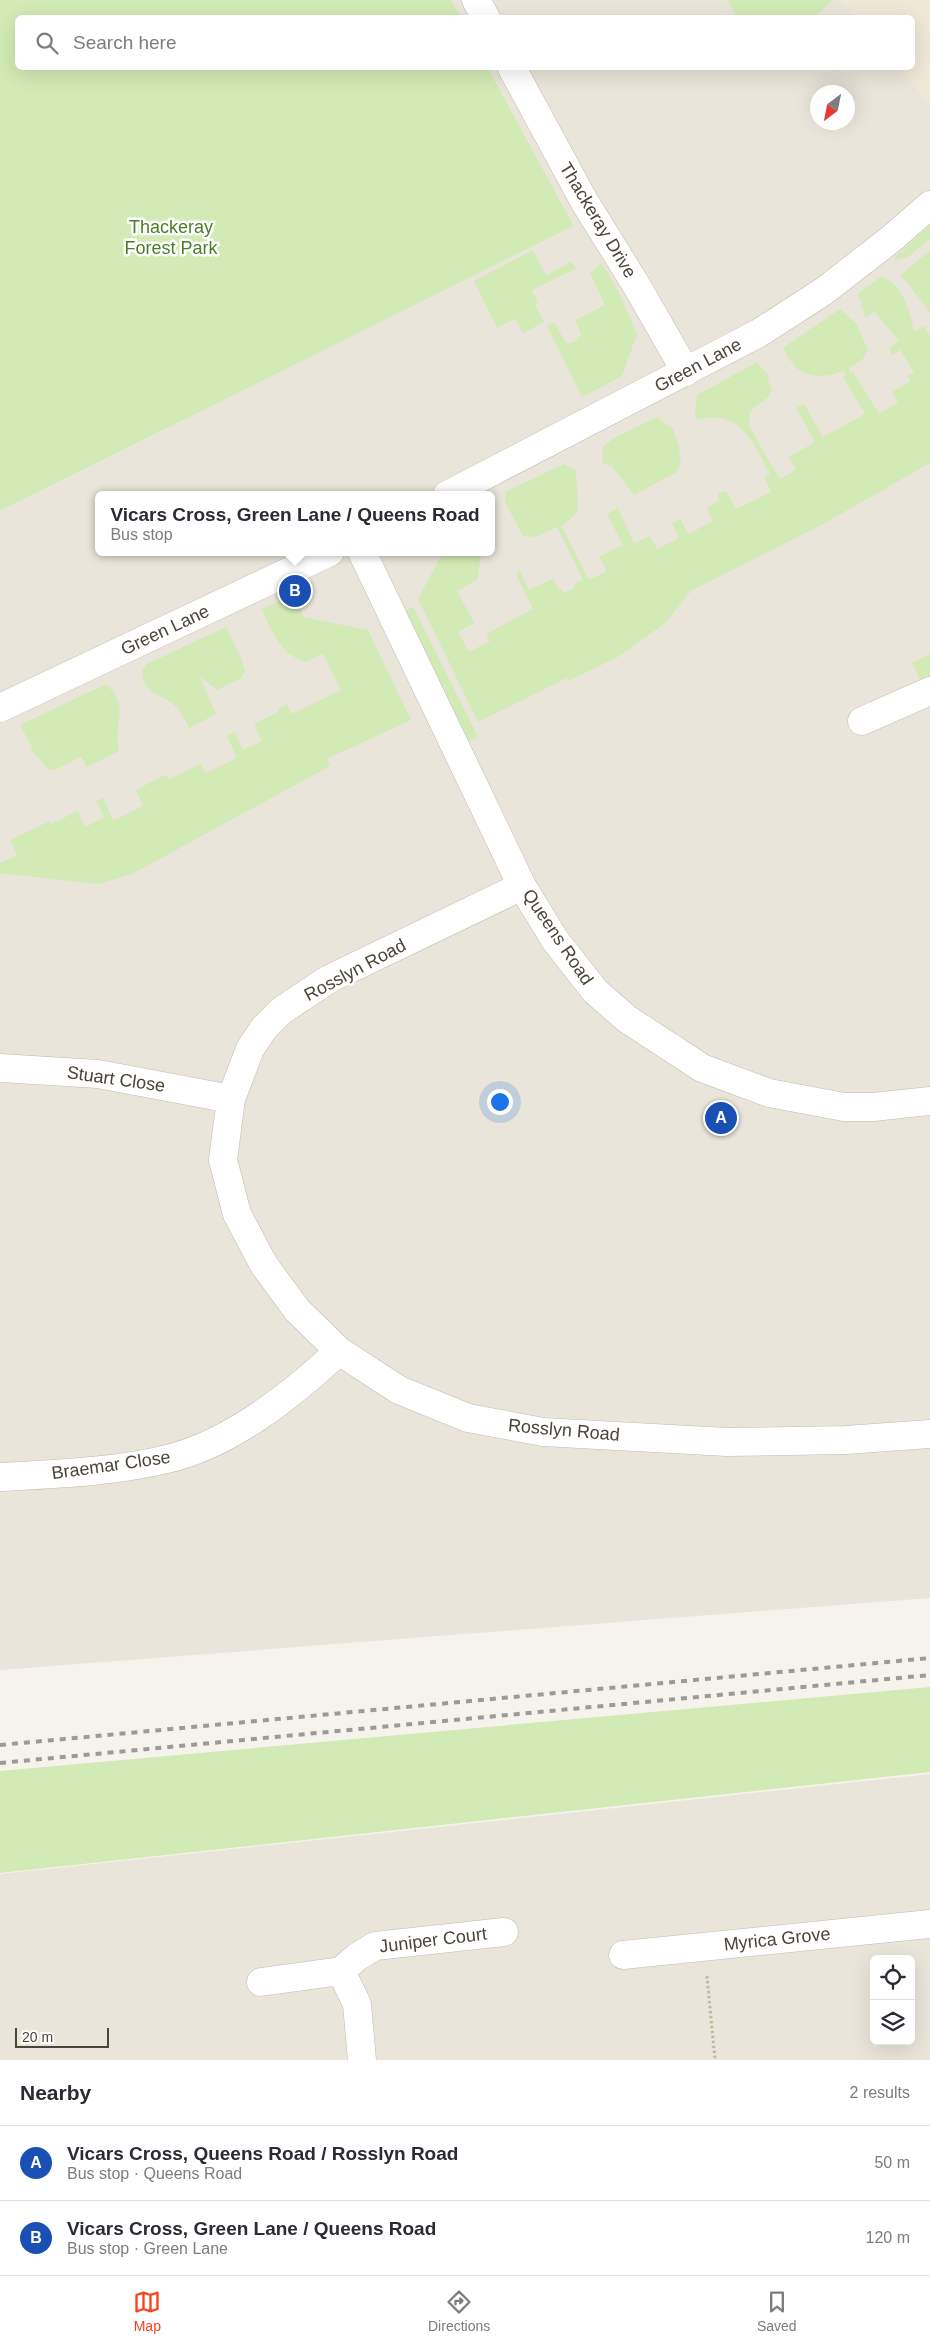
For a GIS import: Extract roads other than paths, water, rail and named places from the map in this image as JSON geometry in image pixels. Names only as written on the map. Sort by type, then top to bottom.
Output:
[{"type":"street","points":[[476,0],[484,15]]},
{"type":"street","name":"Thackeray Drive","points":[[513,70],[584,201],[638,288],[686,372]]},
{"type":"street","name":"Green Lane","points":[[455,491],[760,333],[813,299],[891,239],[930,205]]},
{"type":"street","name":"Green Lane","points":[[0,708],[322,556]]},
{"type":"street","name":"Queens Road","points":[[364,556],[522,886],[555,940],[595,991],[627,1019],[702,1068],[769,1093],[844,1107],[873,1107],[930,1101]]},
{"type":"street","points":[[862,721],[930,691]]},
{"type":"street","name":"Rosslyn Road","points":[[522,886],[329,979],[281,1011],[264,1028],[250,1049],[231,1099],[223,1160],[237,1214],[264,1265],[297,1310],[339,1351],[399,1390],[468,1418],[542,1432],[727,1442],[846,1440],[930,1434]]},
{"type":"street","name":"Stuart Close","points":[[0,1068],[98,1074],[231,1099]]},
{"type":"street","name":"Braemar Close","points":[[0,1477],[116,1467],[167,1459],[190,1452],[219,1438],[283,1400],[339,1351]]},
{"type":"street","name":"Myrica Grove","points":[[623,1955],[930,1924]]},
{"type":"street","name":"Juniper Court","points":[[341,1971],[357,1957],[375,1946],[504,1932]]},
{"type":"street","points":[[261,1982],[341,1971],[357,2004],[362,2060]]},
{"type":"railway","points":[[0,1745],[930,1658]]},
{"type":"railway","points":[[0,1763],[930,1675]]},
{"type":"place","name":"Vicars Cross, Green Lane / Queens Road","points":[[295,591]]},
{"type":"place","name":"Vicars Cross, Queens Road / Rosslyn Road","points":[[721,1118]]},
{"type":"park label","name":"Thackeray Forest Park","points":[[171,237]]}]
